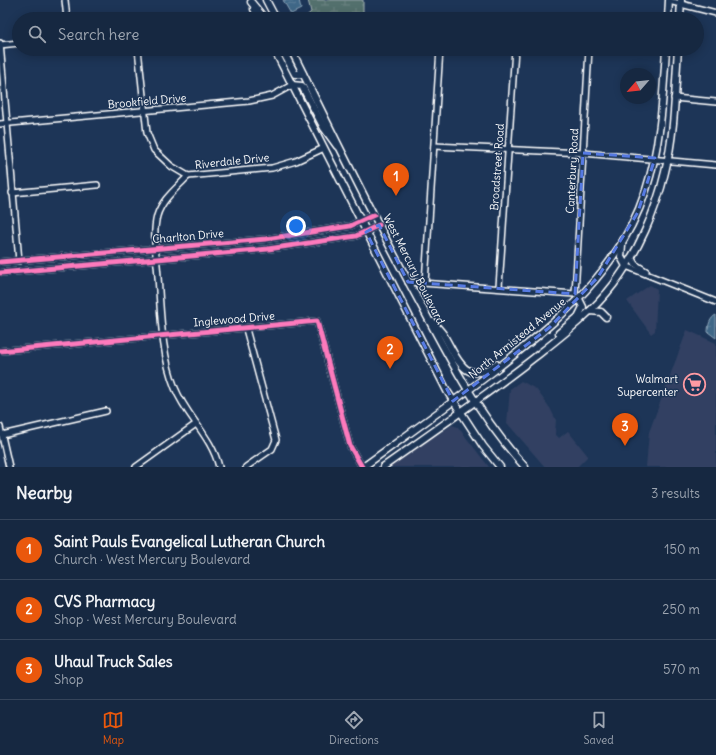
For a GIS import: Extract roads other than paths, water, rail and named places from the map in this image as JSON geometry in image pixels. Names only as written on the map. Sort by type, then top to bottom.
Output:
[{"type":"main road","points":[[266,0],[272,12]]},
{"type":"main road","points":[[250,1],[256,12]]},
{"type":"main road","points":[[250,1],[259,12]]},
{"type":"main road","points":[[668,12],[669,1]]},
{"type":"main road","points":[[680,12],[681,2]]},
{"type":"main road","points":[[278,56],[453,401],[483,446],[500,467]]},
{"type":"main road","points":[[286,56],[295,74],[303,74]]},
{"type":"main road","name":"West Mercury Boulevard","points":[[294,56],[408,282],[468,391],[505,443],[525,467]]},
{"type":"main road","name":"North Armistead Avenue","points":[[362,467],[468,391],[550,326],[603,270],[622,241],[645,195],[655,158],[660,122],[665,56]]},
{"type":"main road","points":[[383,467],[475,402],[574,327],[600,301],[626,266],[649,220],[668,160],[677,56]]},
{"type":"main road","points":[[292,85],[302,86],[324,128],[344,155]]},
{"type":"main road","points":[[622,241],[621,257],[626,266]]},
{"type":"main road","points":[[547,348],[556,335],[580,314],[583,307],[577,296]]},
{"type":"main road","points":[[590,311],[601,312],[606,317],[600,301]]},
{"type":"main road","points":[[424,312],[442,334],[458,361],[471,371],[479,372],[491,368],[531,338],[550,326]]},
{"type":"street","points":[[65,0],[66,12]]},
{"type":"street","points":[[669,1],[681,2],[716,13]]},
{"type":"street","points":[[12,43],[0,44],[19,261]]},
{"type":"street","name":"Riverdale Drive","points":[[139,56],[143,112],[147,134],[154,150],[171,166],[188,176],[272,168],[296,161],[324,148]]},
{"type":"street","points":[[425,283],[440,56]]},
{"type":"street","name":"Broadstreet Road","points":[[499,287],[515,56]]},
{"type":"street","name":"Canterbury Road","points":[[577,296],[589,56]]},
{"type":"street","name":"Brookfield Drive","points":[[0,124],[143,112],[249,101],[272,96],[292,85]]},
{"type":"street","points":[[674,98],[716,102]]},
{"type":"street","points":[[434,146],[583,153],[655,158],[716,165]]},
{"type":"street","points":[[188,176],[168,197],[159,210],[156,223],[156,249],[163,335],[166,362],[175,388],[196,424],[210,444],[219,467]]},
{"type":"street","points":[[12,193],[97,185]]},
{"type":"street","name":"Charlton Drive","points":[[0,262],[276,237],[350,226],[374,215]]},
{"type":"street","name":"Charlton Drive","points":[[0,273],[282,247],[356,236],[379,225]]},
{"type":"street","points":[[631,257],[635,264],[654,276]]},
{"type":"street","points":[[626,266],[716,302]]},
{"type":"street","points":[[408,282],[499,287],[577,296]]},
{"type":"street","name":"Inglewood Drive","points":[[0,351],[163,335],[246,329],[317,321],[350,446],[362,467]]},
{"type":"street","points":[[246,329],[276,440],[272,448],[246,467]]},
{"type":"street","points":[[2,435],[106,411]]},
{"type":"street","points":[[136,467],[196,424]]},
{"type":"street","points":[[0,427],[9,467]]},
{"type":"water","points":[[283,0],[299,0],[301,9],[295,12],[290,12]]},
{"type":"water","points":[[716,315],[716,338],[708,332],[708,327],[712,318]]},
{"type":"place","name":"Saint Pauls Evangelical Lutheran Church","points":[[396,196]]},
{"type":"place","name":"CVS Pharmacy","points":[[390,369]]},
{"type":"place","name":"Walmart Supercenter","points":[[694,385]]},
{"type":"place","name":"Uhaul Truck Sales","points":[[625,446]]}]
